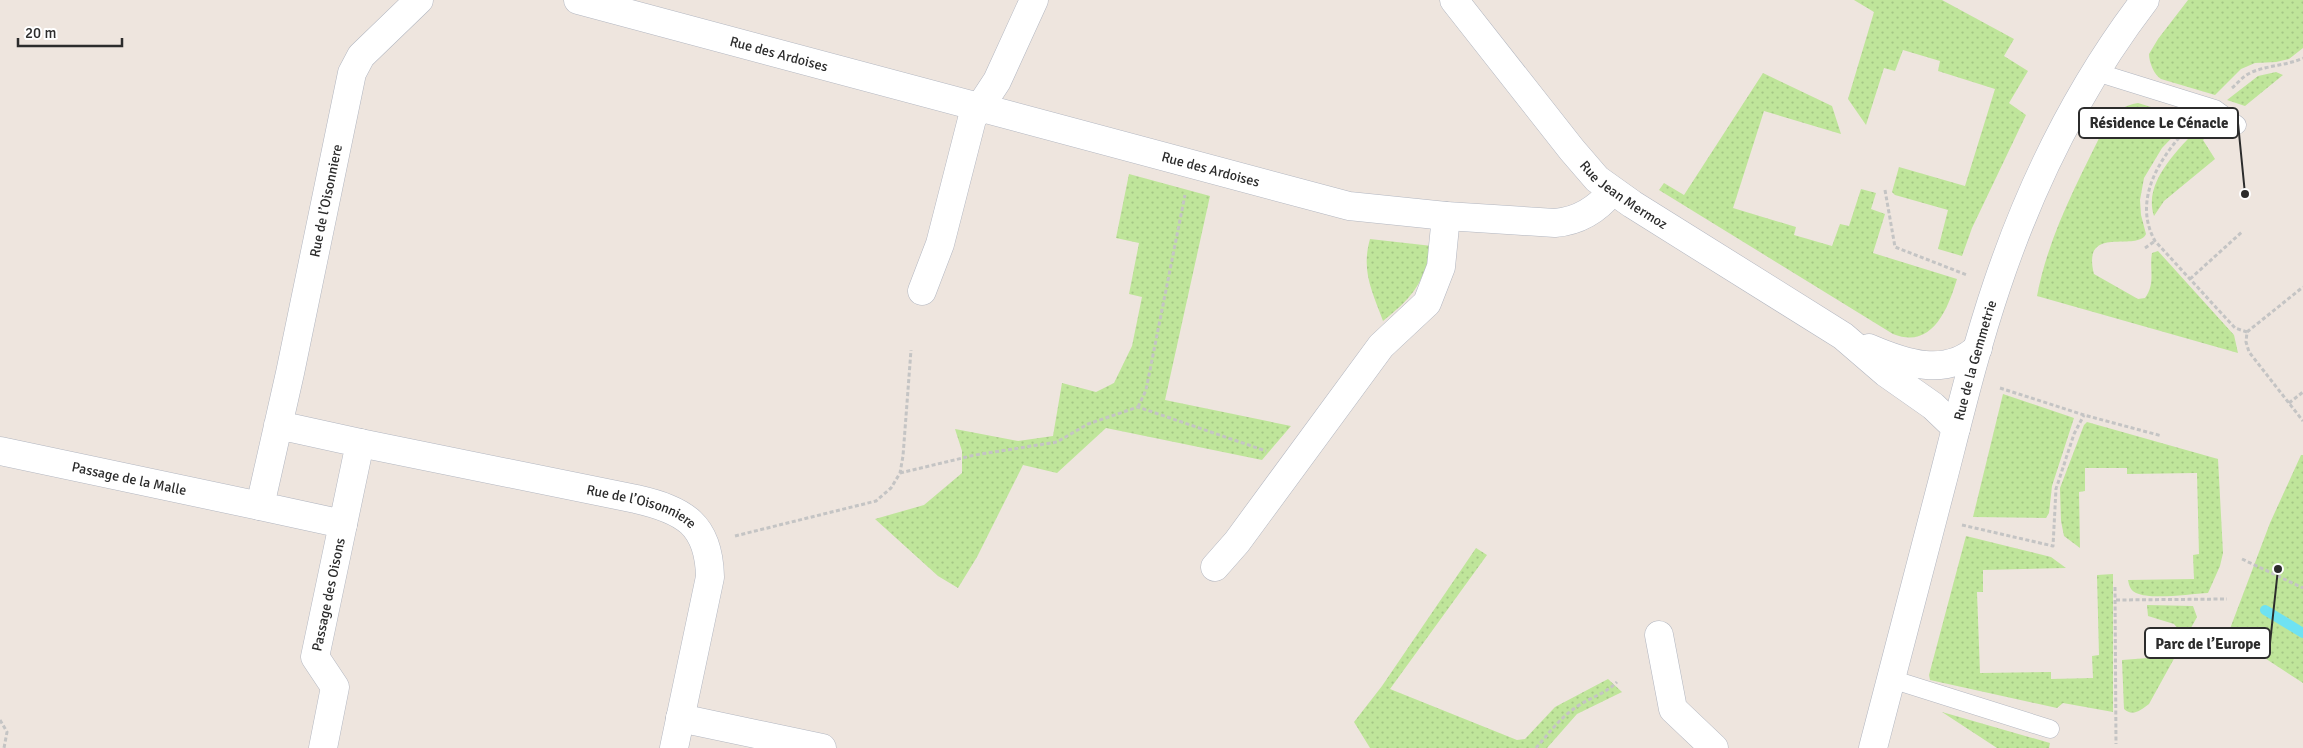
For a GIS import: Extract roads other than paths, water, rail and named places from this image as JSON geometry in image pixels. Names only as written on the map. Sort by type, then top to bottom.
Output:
[{"type":"street","name":"Rue de l’Oisonniere","points":[[260,506],[352,73],[361,56],[419,0]]},
{"type":"street","name":"Rue des Ardoises","points":[[578,0],[1349,206],[1446,216],[1555,224],[1568,222],[1593,210],[1612,191]]},
{"type":"street","points":[[922,291],[940,244],[972,118],[997,81],[1034,0]]},
{"type":"street","name":"Rue Jean Mermoz","points":[[1454,0],[1584,165],[1612,191],[1842,336],[1886,373],[1933,406],[1956,428]]},
{"type":"street","name":"Rue de la Gemmetrie","points":[[1873,748],[1956,428],[1997,285],[2027,208],[2057,141],[2096,72],[2145,0]]},
{"type":"street","points":[[1215,567],[1237,542],[1381,346],[1427,303],[1437,282],[1441,266],[1446,216]]},
{"type":"street","name":"Rue Jean Mermoz","points":[[1842,336],[1911,364],[1932,366],[1956,362],[1969,356],[1978,348]]},
{"type":"street","name":"Rue de l’Oisonniere","points":[[278,425],[643,500],[668,507],[686,516],[697,529],[705,543],[710,562],[710,577],[674,748]]},
{"type":"street","points":[[260,506],[343,524],[360,443]]},
{"type":"street","name":"Passage de la Malle","points":[[0,451],[260,506]]},
{"type":"street","name":"Passage des Oisons","points":[[323,748],[335,687],[315,657],[343,524]]},
{"type":"street","points":[[1659,635],[1673,709],[1714,748]]},
{"type":"street","points":[[680,718],[822,748]]},
{"type":"lane","points":[[2096,72],[2210,108],[2222,113],[2237,125]]},
{"type":"lane","points":[[1891,680],[2050,730]]},
{"type":"waterway","points":[[2265,610],[2303,633]]},
{"type":"place","name":"Résidence Le Cénacle","points":[[2245,194]]},
{"type":"place","name":"Parc de l’Europe","points":[[2278,569]]}]
